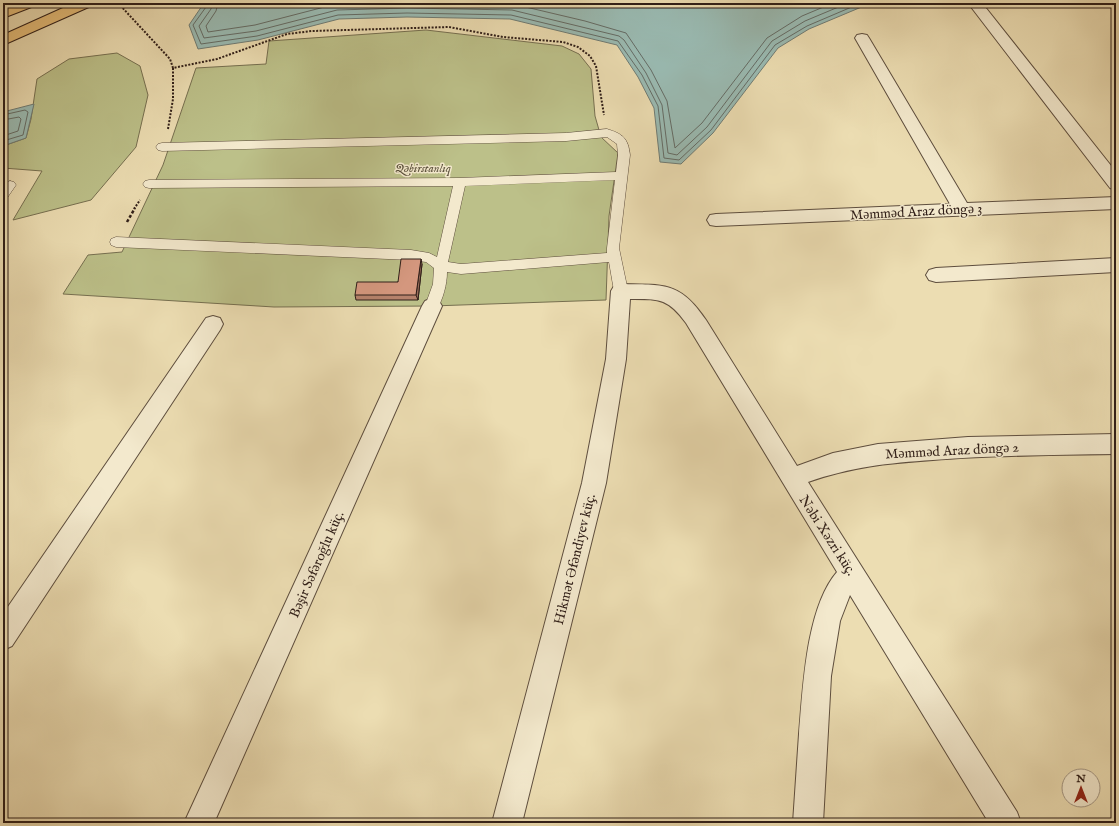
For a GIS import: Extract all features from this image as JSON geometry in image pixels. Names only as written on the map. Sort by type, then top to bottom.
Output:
[{"type":"highway","points":[[3,14],[29,3]]},
{"type":"highway","points":[[3,41],[86,3]]},
{"type":"street","points":[[975,3],[1116,184]]},
{"type":"street","points":[[862,38],[962,209]]},
{"type":"street","name":"Məmməd Araz döngə 3","points":[[716,220],[1116,203]]},
{"type":"street","points":[[936,275],[1116,265]]},
{"type":"street","name":"Nəbi Xəzri küç.","points":[[621,291],[655,292],[671,295],[686,308],[700,326],[792,478],[1006,823]]},
{"type":"street","name":"Hikmət Əfəndiyev küç.","points":[[507,823],[594,483],[615,366],[621,291]]},
{"type":"street","name":"Bəşir Səfəroğlu küç.","points":[[199,823],[432,306]]},
{"type":"street","points":[[3,637],[213,324]]},
{"type":"street","name":"Məmməd Araz döngə 2","points":[[792,478],[833,463],[878,454],[968,447],[1116,444]]},
{"type":"street","points":[[808,823],[816,676],[827,621],[838,590],[852,573]]},
{"type":"lane","points":[[162,147],[566,137],[607,133],[614,135],[623,143],[624,155],[613,248],[621,291]]},
{"type":"lane","points":[[149,184],[460,182],[622,176]]},
{"type":"lane","points":[[432,306],[440,284],[441,266],[460,182]]},
{"type":"lane","points":[[116,242],[411,255],[429,258],[441,266],[461,269],[614,257]]},
{"type":"path","points":[[118,3],[170,59],[173,68],[217,59],[287,34],[312,31],[449,27],[503,37],[563,42],[578,46],[590,56],[596,66],[607,133]]},
{"type":"green space","name":"Qəbirstanlıq","points":[[426,30],[562,46],[579,54],[591,69],[595,116],[601,137],[618,153],[609,216],[606,300],[432,306],[274,307],[63,294],[88,255],[122,252],[163,165],[196,68],[266,64],[269,41]]},
{"type":"green space","points":[[117,53],[140,66],[148,95],[136,147],[91,200],[13,220],[42,171],[3,168],[3,146],[26,138],[31,119],[37,79],[69,59]]},
{"type":"water","points":[[204,3],[871,3],[809,29],[778,48],[713,133],[681,164],[660,162],[654,108],[638,77],[617,45],[510,19],[407,17],[339,19],[258,40],[198,49],[189,25]]},
{"type":"water","points":[[34,104],[26,138],[3,146],[3,112]]},
{"type":"building","points":[[401,259],[421,259],[416,295],[355,295],[357,282],[398,282]]}]
